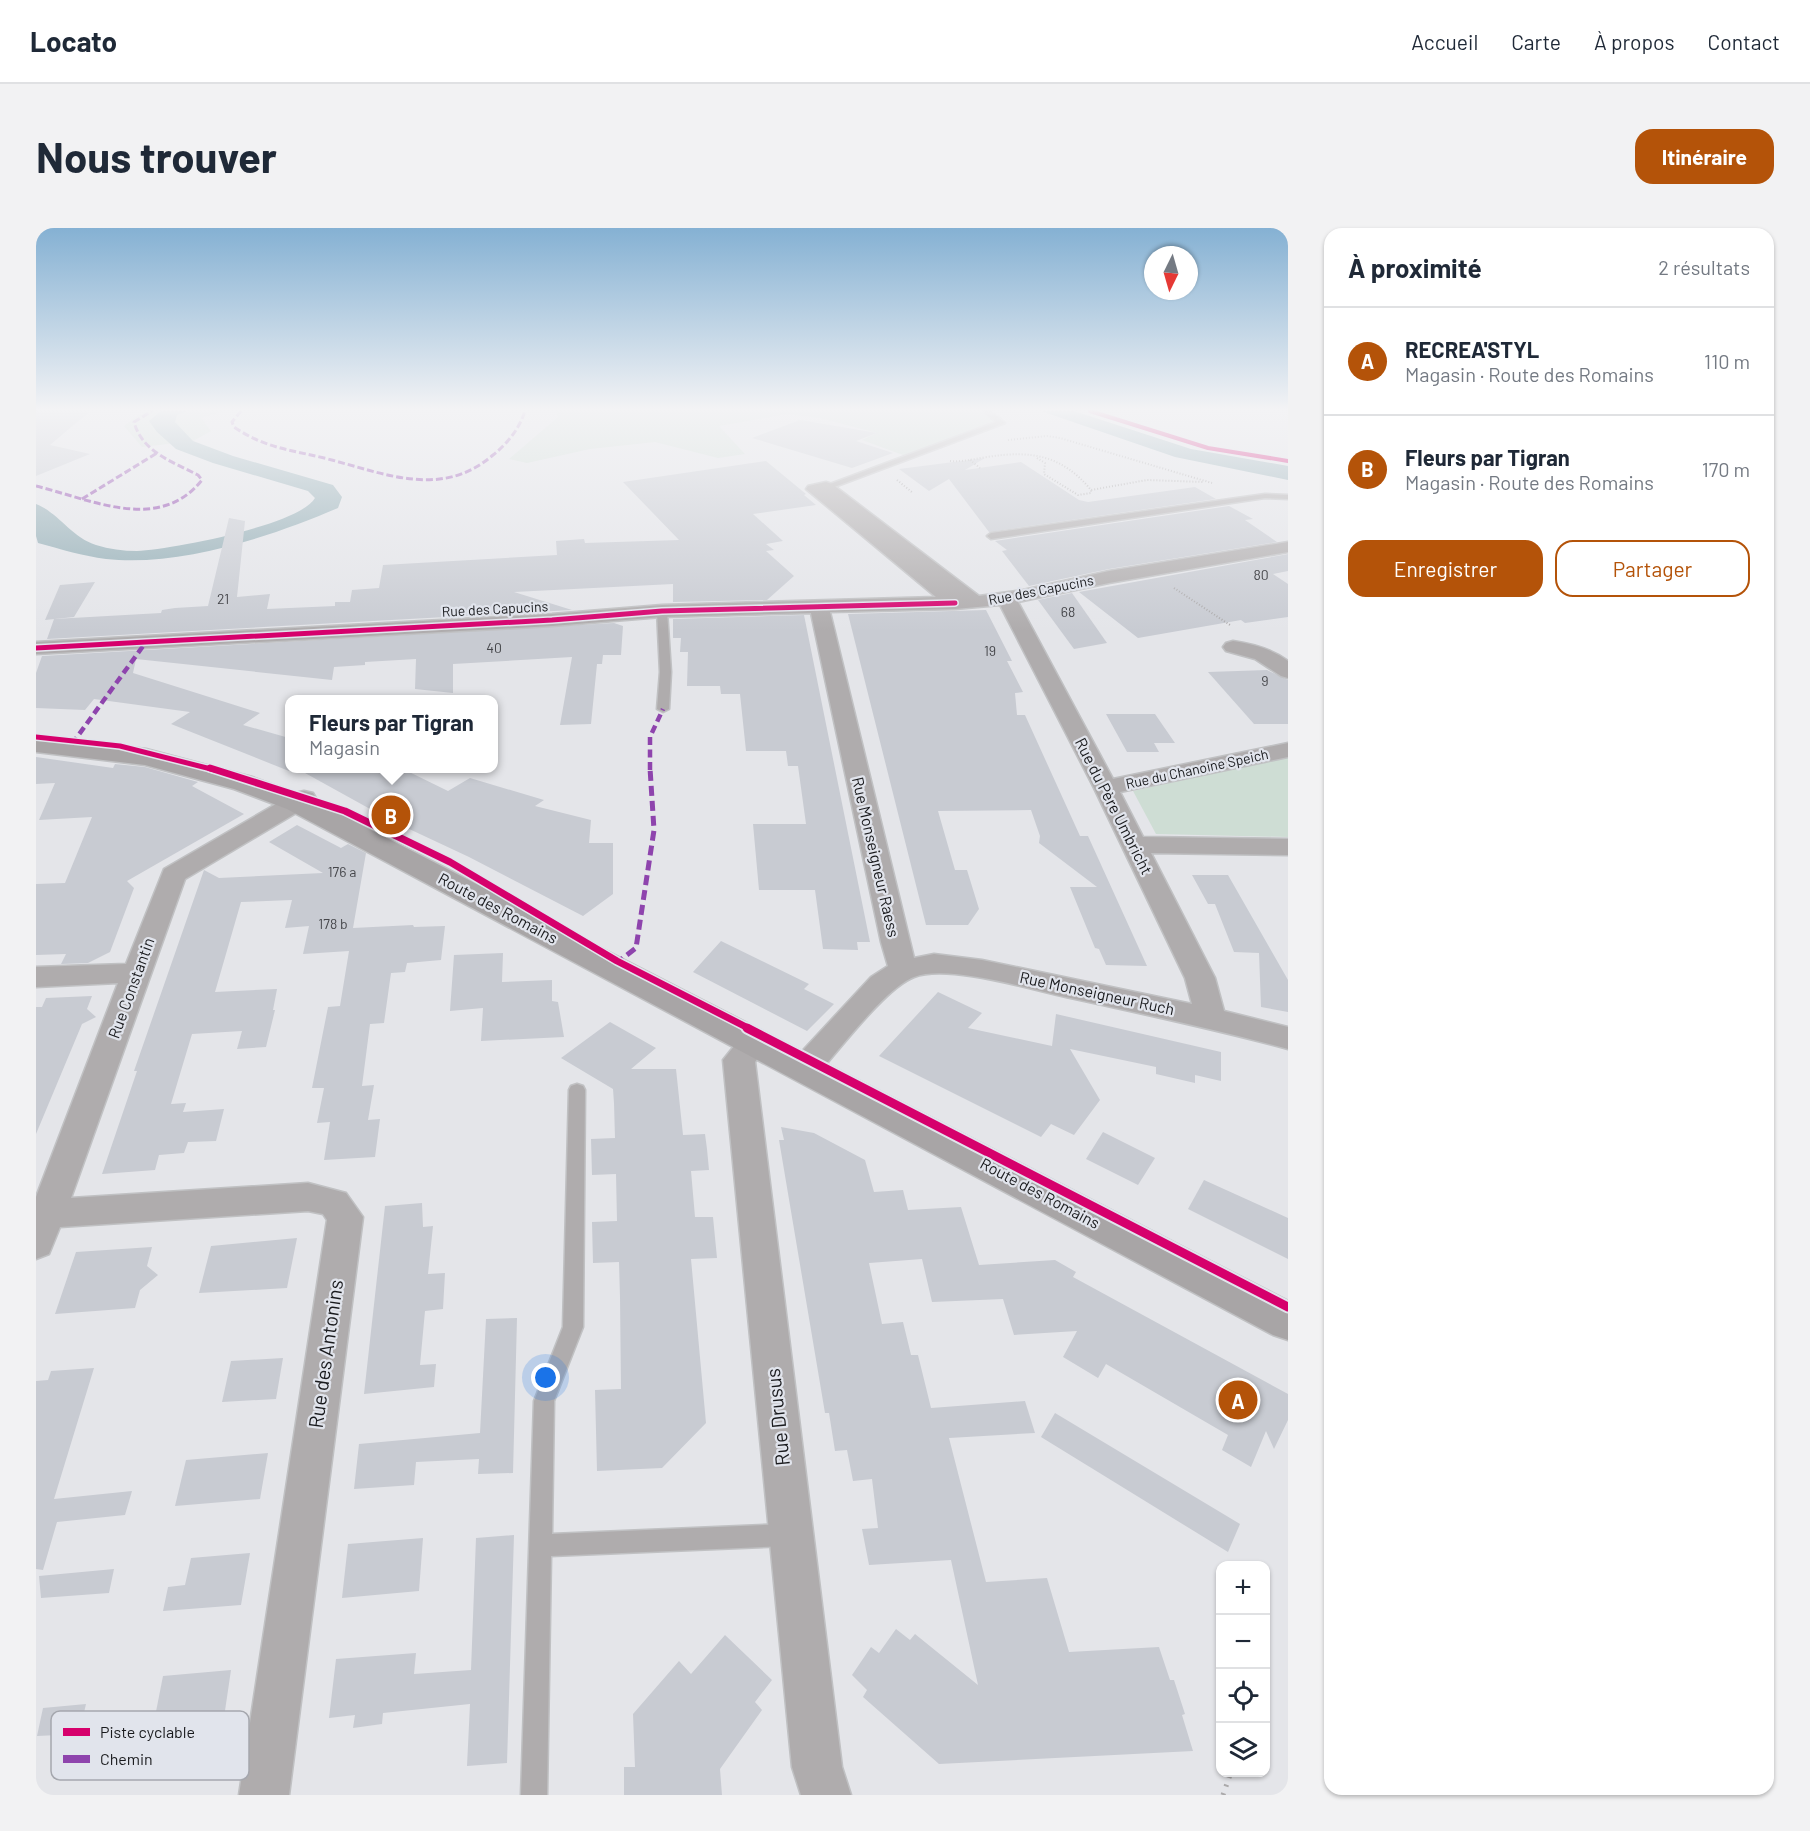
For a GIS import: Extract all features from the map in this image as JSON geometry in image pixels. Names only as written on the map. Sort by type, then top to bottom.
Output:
[{"type":"main road","name":"Route des Romains","points":[[36,744],[146,757],[301,801],[754,1043],[1288,1322]]},
{"type":"street","points":[[955,603],[813,489],[826,487],[975,602]]},
{"type":"street","name":"Rue des Capucins","points":[[36,648],[552,620],[662,611],[975,602],[1007,599],[1147,570],[1288,547]]},
{"type":"street","name":"Rue du Père Umbricht","points":[[1007,599],[1106,788],[1200,978],[1211,1018]]},
{"type":"street","name":"Rue Monseigneur Raess","points":[[819,606],[895,942],[904,970]]},
{"type":"street","points":[[1243,648],[1266,655],[1288,672]]},
{"type":"street","name":"Rue du Chanoine Speich","points":[[1106,788],[1288,750]]},
{"type":"street","name":"Rue Constantin","points":[[40,1224],[173,875],[301,801]]},
{"type":"street","points":[[1134,845],[1288,847]]},
{"type":"street","name":"Rue Monseigneur Ruch","points":[[904,970],[934,963],[957,964],[1211,1018],[1288,1038]]},
{"type":"street","points":[[804,1069],[881,984],[904,970]]},
{"type":"street","points":[[36,977],[136,973]]},
{"type":"street","name":"Rue Drusus","points":[[754,1043],[739,1060],[817,1767],[826,1795]]},
{"type":"street","name":"Rue des Antonins","points":[[40,1224],[308,1197],[334,1203],[345,1217],[264,1795]]},
{"type":"lane","points":[[826,487],[834,484]]},
{"type":"lane","points":[[991,536],[1265,496],[1288,497]]},
{"type":"lane","points":[[662,611],[667,659],[663,709]]},
{"type":"lane","points":[[534,1795],[544,1401],[573,1327],[577,1090]]},
{"type":"lane","points":[[542,1545],[791,1535]]},
{"type":"path","points":[[903,484],[913,492]]},
{"type":"path","points":[[1060,484],[1078,495],[1091,494],[1091,490],[1112,484]]},
{"type":"path","points":[[1087,484],[1091,490]]},
{"type":"path","points":[[1147,570],[1236,628],[1243,648]]},
{"type":"path","points":[[1223,1795],[1230,1777]]},
{"type":"shaded area","points":[[1288,757],[1288,837],[1156,834],[1133,791]]},
{"type":"water","points":[[285,484],[330,484],[342,497],[338,508],[312,519],[254,539],[194,554],[134,560],[106,559],[38,543],[36,536],[36,504],[52,513],[79,536],[96,545],[121,550],[153,550],[232,534],[285,518],[304,508],[315,498],[308,491]]},
{"type":"building","points":[[625,484],[794,484],[816,505],[753,514],[783,541],[766,544],[774,550],[766,551],[794,576],[767,600],[673,602],[673,584],[514,592],[572,610],[47,639],[54,619],[161,613],[162,610],[175,608],[208,606],[229,518],[245,521],[237,597],[270,594],[267,609],[335,606],[335,602],[350,602],[352,590],[379,588],[383,565],[557,555],[556,541],[584,539],[585,543],[679,540]]},
{"type":"building","points":[[920,484],[940,484],[929,491]]},
{"type":"building","points":[[953,484],[1055,484],[1079,500],[1088,502],[1195,487],[1216,499],[989,532]]},
{"type":"building","points":[[1229,506],[1253,519],[1245,520],[1277,542],[1109,569],[1029,586],[1002,551],[1007,550],[995,541]]},
{"type":"building","points":[[1288,554],[1288,571],[1273,574],[1288,584],[1288,617],[1245,623],[1241,620],[1138,638],[1079,592]]},
{"type":"building","points":[[95,582],[74,617],[45,620],[60,585]]},
{"type":"building","points":[[1072,593],[1107,643],[1074,649],[1038,600]]},
{"type":"building","points":[[986,610],[1012,661],[1007,661],[1023,692],[1015,693],[1017,715],[1025,715],[1080,836],[1088,836],[1147,966],[1106,965],[1099,949],[1095,948],[1070,887],[1097,887],[1039,843],[1040,836],[1031,810],[938,811],[955,870],[967,870],[979,909],[968,925],[926,925],[848,614]]},
{"type":"building","points":[[804,615],[870,942],[857,942],[858,950],[823,949],[815,890],[759,890],[753,824],[806,824],[798,766],[788,766],[786,751],[746,751],[740,694],[721,694],[720,686],[687,686],[688,652],[680,652],[681,638],[673,638],[673,619]]},
{"type":"building","points":[[614,623],[623,626],[621,655],[603,655],[602,664],[597,664],[591,724],[560,725],[572,657],[453,664],[453,693],[415,689],[416,659],[365,662],[365,665],[334,667],[332,680],[136,659],[133,673],[260,713],[243,725],[285,737],[285,769],[171,724],[190,712],[94,699],[85,710],[36,708],[36,673],[42,656]]},
{"type":"building","points":[[1267,670],[1288,680],[1288,724],[1254,724],[1208,672]]},
{"type":"building","points":[[1106,714],[1155,714],[1175,743],[1154,743],[1159,752],[1127,752]]},
{"type":"building","points":[[36,757],[113,768],[115,764],[145,767],[198,782],[192,786],[244,814],[127,881],[134,888],[110,952],[88,963],[61,964],[66,954],[36,955],[36,884],[65,883],[92,817],[39,820],[55,783],[36,784]]},
{"type":"building","points":[[305,773],[411,773],[448,791],[470,778],[544,800],[535,806],[591,820],[589,843],[613,843],[613,894],[583,916],[469,857],[390,820]]},
{"type":"building","points":[[297,825],[341,848],[348,844],[366,853],[353,928],[445,926],[441,960],[407,963],[405,972],[391,973],[384,1023],[370,1024],[362,1086],[374,1085],[368,1120],[380,1119],[375,1157],[324,1160],[330,1122],[317,1123],[324,1088],[312,1088],[328,1007],[340,1006],[349,951],[303,954],[309,926],[285,928],[292,900],[241,902],[215,992],[277,989],[273,1010],[275,1010],[266,1047],[237,1049],[242,1031],[192,1034],[171,1104],[186,1103],[183,1112],[224,1109],[216,1141],[188,1142],[184,1153],[159,1155],[155,1170],[102,1174],[137,1071],[134,1071],[204,870],[219,878],[323,873],[269,842]]},
{"type":"building","points":[[1192,875],[1228,875],[1288,980],[1288,1012],[1261,1007],[1259,953],[1234,952],[1215,904],[1208,904]]},
{"type":"building","points":[[721,941],[809,984],[804,989],[834,1004],[807,1031],[693,972]]},
{"type":"building","points":[[503,953],[502,982],[552,980],[552,1001],[558,1002],[564,1037],[481,1041],[483,1008],[450,1011],[454,955]]},
{"type":"building","points":[[938,992],[982,1013],[968,1028],[1052,1046],[1056,1014],[1221,1052],[1221,1081],[1195,1075],[1195,1083],[1156,1074],[1156,1067],[1070,1049],[1100,1100],[1074,1135],[1051,1124],[1041,1137],[879,1056]]},
{"type":"building","points":[[92,996],[87,1009],[96,1017],[82,1024],[36,1134],[36,1007],[42,1007],[46,998]]},
{"type":"building","points":[[610,1022],[656,1048],[631,1069],[676,1069],[683,1135],[705,1134],[709,1170],[691,1171],[695,1217],[713,1217],[717,1258],[691,1259],[706,1423],[662,1468],[597,1471],[595,1390],[621,1389],[619,1262],[593,1263],[592,1222],[617,1221],[616,1174],[592,1175],[591,1139],[615,1138],[613,1089],[561,1058]]},
{"type":"building","points":[[781,1127],[814,1133],[865,1160],[874,1192],[903,1190],[908,1210],[961,1207],[979,1265],[1055,1260],[1076,1272],[1073,1277],[1288,1394],[1288,1420],[1274,1449],[1266,1431],[1251,1467],[1222,1450],[1228,1435],[1106,1364],[1098,1378],[1063,1357],[1077,1331],[1014,1335],[1003,1299],[932,1302],[922,1259],[869,1263],[882,1324],[903,1322],[911,1355],[918,1355],[931,1408],[1025,1401],[1035,1433],[949,1438],[986,1582],[1047,1578],[1069,1652],[1159,1647],[1170,1680],[1174,1680],[1185,1714],[1182,1715],[1193,1751],[939,1764],[863,1697],[867,1690],[852,1675],[871,1647],[879,1653],[896,1629],[910,1640],[915,1634],[978,1685],[951,1560],[869,1565],[862,1529],[878,1528],[872,1479],[853,1481],[847,1450],[835,1451],[829,1413],[825,1413],[779,1140],[784,1140]]},
{"type":"building","points":[[1103,1132],[1155,1158],[1138,1185],[1086,1159]]},
{"type":"building","points":[[1204,1180],[1288,1218],[1288,1259],[1188,1209]]},
{"type":"building","points":[[422,1203],[423,1227],[433,1226],[428,1274],[445,1273],[443,1309],[425,1311],[420,1365],[436,1364],[434,1387],[364,1394],[385,1206]]},
{"type":"building","points":[[297,1238],[287,1288],[199,1293],[211,1246]]},
{"type":"building","points":[[152,1247],[147,1266],[158,1275],[140,1290],[135,1308],[55,1314],[76,1252]]},
{"type":"building","points":[[517,1318],[513,1473],[478,1474],[479,1459],[416,1462],[414,1485],[354,1489],[359,1444],[480,1433],[486,1319]]},
{"type":"building","points":[[283,1358],[276,1399],[222,1402],[231,1361]]},
{"type":"building","points":[[94,1368],[54,1499],[132,1491],[125,1515],[57,1522],[43,1570],[36,1569],[36,1381],[48,1380],[51,1371]]},
{"type":"building","points":[[1055,1413],[1240,1524],[1228,1552],[1041,1437]]},
{"type":"building","points":[[268,1453],[260,1499],[175,1506],[186,1460]]},
{"type":"building","points":[[514,1535],[507,1763],[467,1766],[470,1704],[383,1713],[382,1724],[353,1728],[355,1715],[329,1718],[336,1659],[416,1653],[414,1674],[471,1670],[476,1538]]},
{"type":"building","points":[[423,1538],[419,1591],[342,1598],[348,1544]]},
{"type":"building","points":[[250,1553],[241,1605],[163,1611],[168,1587],[185,1585],[191,1558]]},
{"type":"building","points":[[114,1569],[109,1593],[41,1598],[39,1576]]},
{"type":"building","points":[[725,1635],[772,1680],[755,1702],[762,1710],[720,1769],[722,1795],[624,1795],[624,1767],[635,1767],[633,1714],[679,1661],[691,1674]]},
{"type":"building","points":[[231,1670],[225,1711],[156,1711],[163,1676]]},
{"type":"building","points":[[86,1704],[84,1711],[51,1711],[51,1735],[37,1736],[43,1708]]},
{"type":"marked path","points":[[82,499],[106,484]]},
{"type":"marked path","points":[[36,486],[111,507],[149,510],[167,505],[185,496],[198,484]]},
{"type":"marked path","points":[[72,744],[146,642]]},
{"type":"marked path","points":[[615,964],[636,948],[654,830],[649,757],[650,737],[663,709]]},
{"type":"cycle path","points":[[36,648],[552,620],[662,611],[955,603]]},
{"type":"cycle path","points":[[36,737],[120,746],[165,756],[249,779],[345,811],[450,862],[617,961],[1288,1307]]},
{"type":"place","name":"Fleurs par Tigran","points":[[391,815]]},
{"type":"place","name":"RECREA'STYL","points":[[1238,1400]]}]
